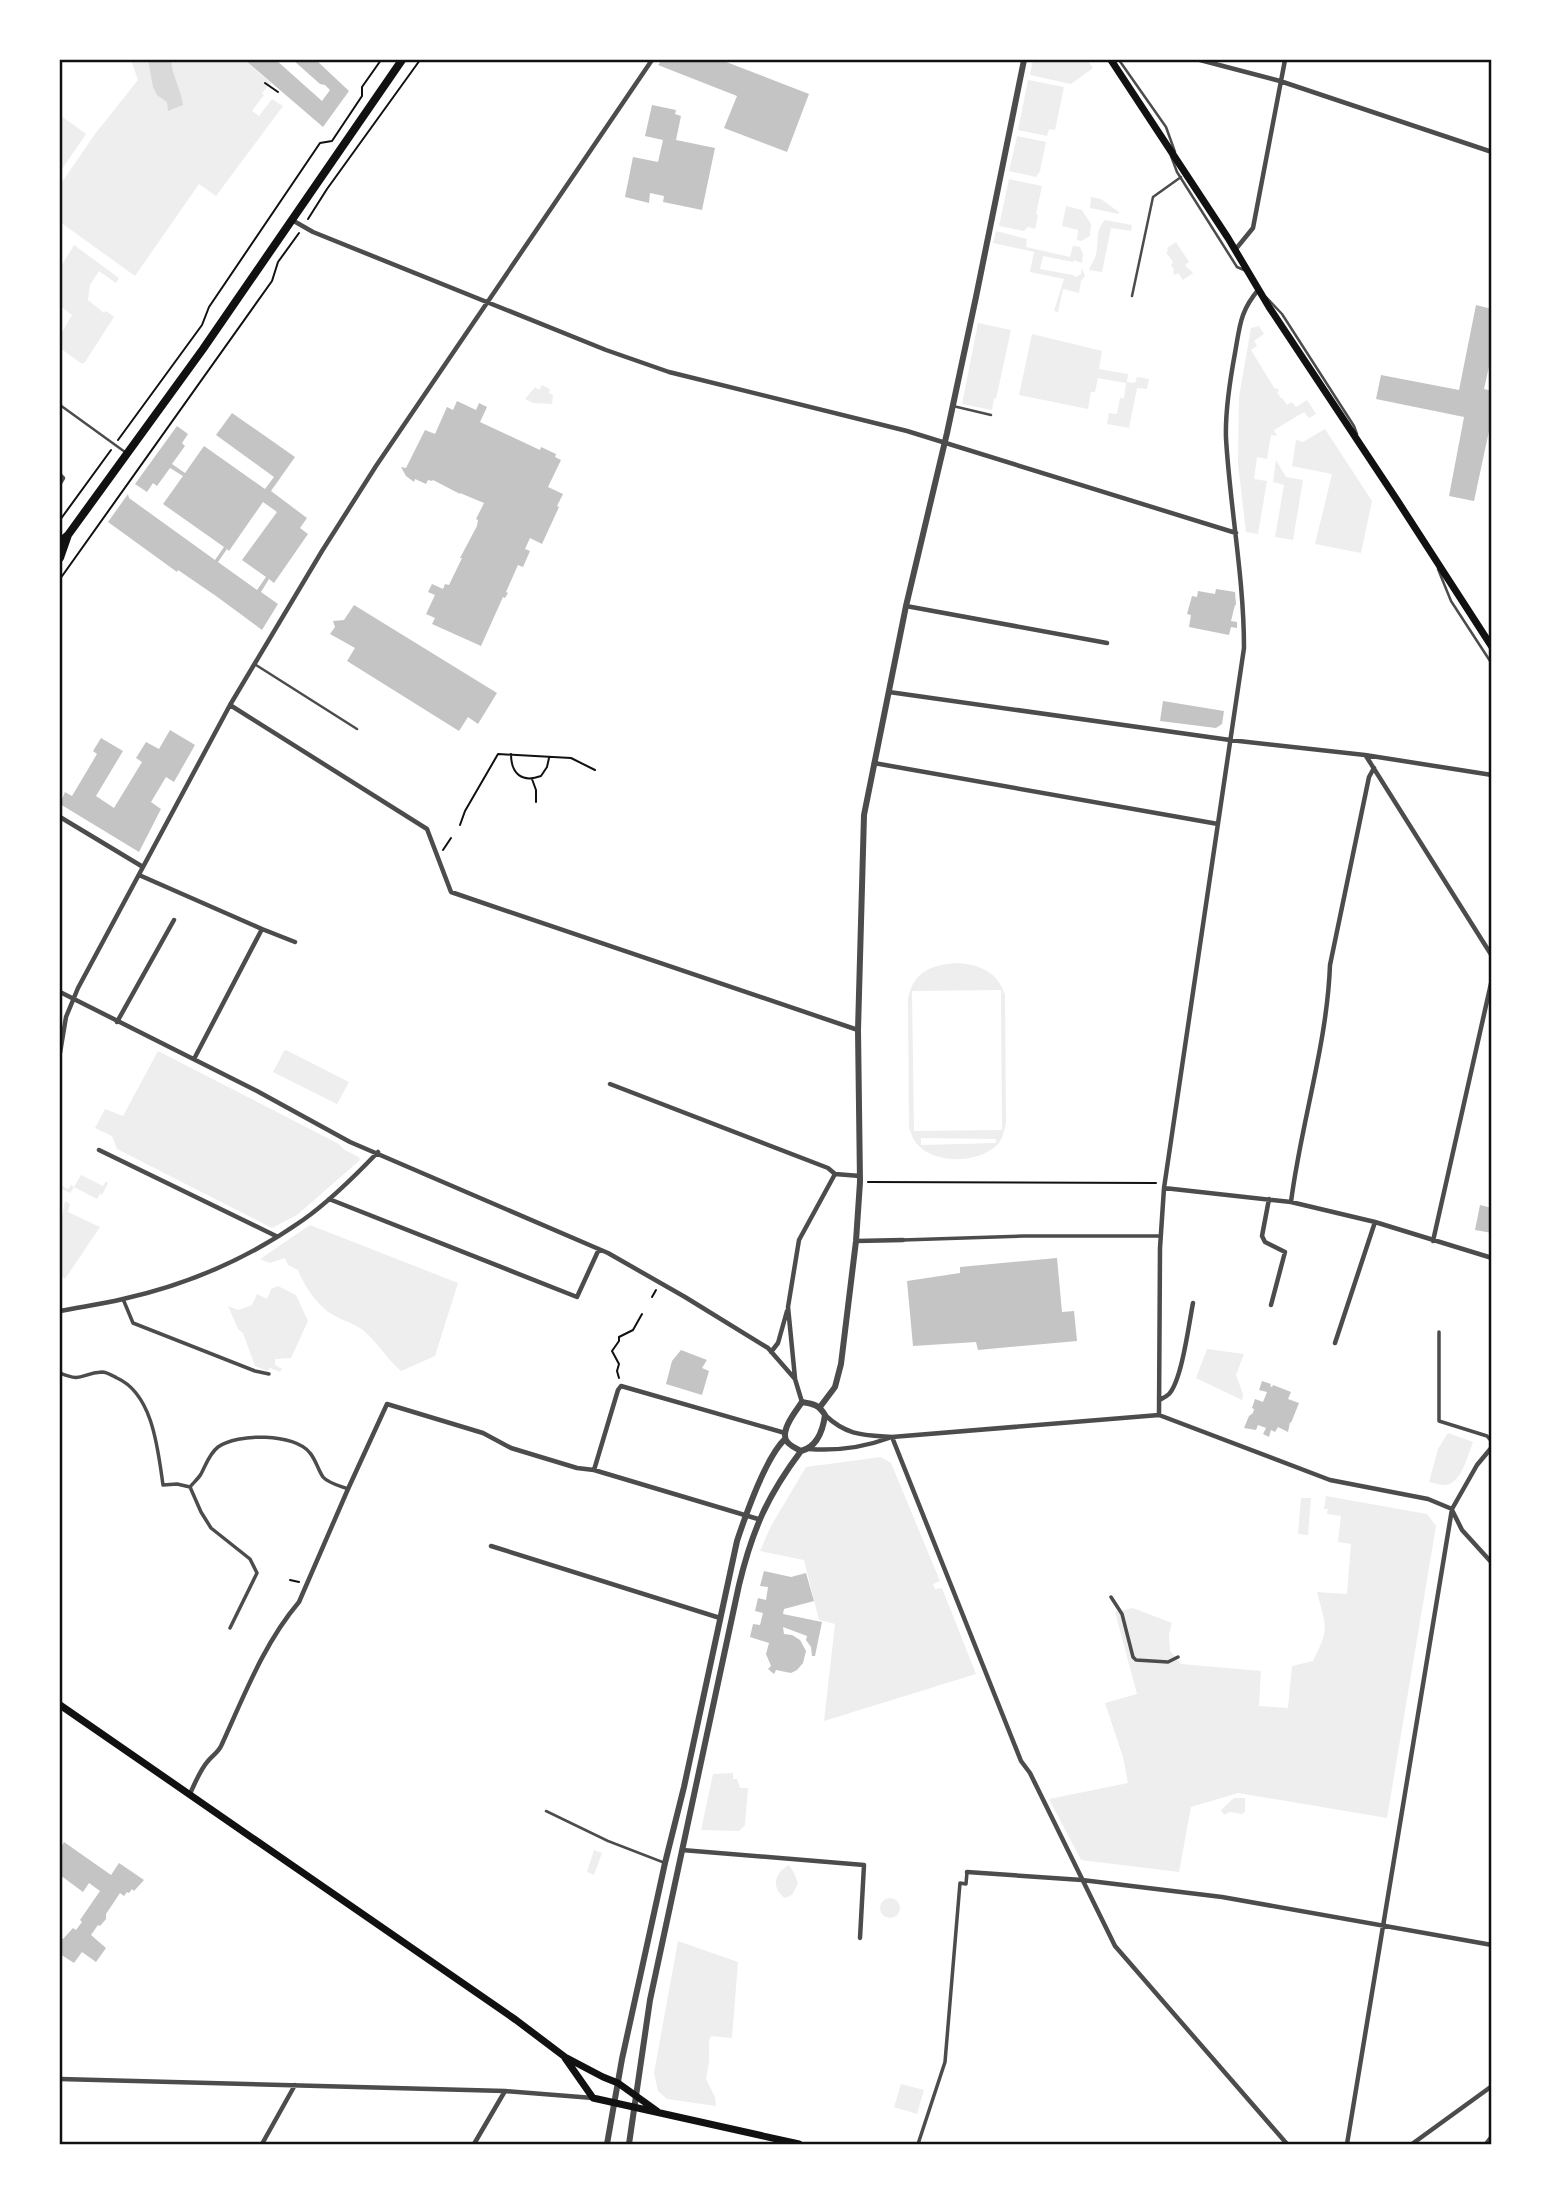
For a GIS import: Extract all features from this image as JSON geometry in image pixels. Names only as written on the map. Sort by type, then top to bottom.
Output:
[{"type":"main road","points":[[60,542],[68,535],[242,293],[402,60]]},
{"type":"main road","points":[[1113,60],[1258,289],[1492,647]]},
{"type":"main road","points":[[60,558],[68,535]]},
{"type":"main road","points":[[60,1704],[516,2020],[565,2057],[618,2083],[657,2111]]},
{"type":"main road","points":[[565,2057],[593,2098],[799,2144]]},
{"type":"street","points":[[60,1053],[66,1017],[73,999],[230,705],[369,477],[652,60]]},
{"type":"street","points":[[820,1407],[835,1387],[842,1364],[856,1241],[860,1179],[858,1030],[864,815],[906,606],[952,406],[1024,60]]},
{"type":"street","points":[[1200,60],[1280,81],[1492,152]]},
{"type":"street","points":[[1235,250],[1253,228],[1285,60]]},
{"type":"street","points":[[291,220],[313,232],[669,372],[875,422],[1236,533]]},
{"type":"street","points":[[1159,1415],[1160,1236],[1164,1185],[1244,648],[1226,436],[1229,392],[1242,316],[1247,301],[1258,289]]},
{"type":"street","points":[[60,475],[63,478],[60,483]]},
{"type":"street","points":[[60,529],[68,535]]},
{"type":"street","points":[[906,606],[1107,643]]},
{"type":"street","points":[[889,692],[1230,740],[1365,755],[1492,775]]},
{"type":"street","points":[[230,705],[428,829],[451,892],[858,1030]]},
{"type":"street","points":[[1365,755],[1492,956]]},
{"type":"street","points":[[874,763],[1217,824]]},
{"type":"street","points":[[1291,1202],[1320,1043],[1331,965],[1369,777],[1374,768]]},
{"type":"street","points":[[60,817],[143,867]]},
{"type":"street","points":[[139,875],[295,942]]},
{"type":"street","points":[[117,1022],[174,920]]},
{"type":"street","points":[[194,1059],[262,929]]},
{"type":"street","points":[[1433,1241],[1492,979]]},
{"type":"street","points":[[60,992],[351,1142],[599,1249],[685,1297],[771,1352],[795,1379]]},
{"type":"street","points":[[610,1084],[828,1168],[835,1174],[860,1179]]},
{"type":"street","points":[[99,1150],[276,1236]]},
{"type":"street","points":[[60,1311],[123,1299],[191,1279],[231,1262],[303,1220],[378,1152]]},
{"type":"street","points":[[771,1352],[778,1343],[788,1307],[799,1240],[835,1174]]},
{"type":"street","points":[[1164,1185],[1291,1202],[1375,1222],[1492,1258]]},
{"type":"street","points":[[329,1199],[577,1297],[599,1249]]},
{"type":"street","points":[[1269,1199],[1262,1236],[1265,1242],[1285,1252],[1271,1305]]},
{"type":"street","points":[[1335,1343],[1375,1222]]},
{"type":"street","points":[[856,1241],[1023,1236],[1160,1236]]},
{"type":"street","points":[[123,1299],[133,1324],[269,1374]]},
{"type":"street","points":[[1159,1400],[1167,1396],[1173,1386],[1185,1348],[1193,1303]]},
{"type":"street","points":[[788,1307],[795,1379],[802,1402]]},
{"type":"street","points":[[1347,2144],[1452,1509],[1477,1465],[1492,1445],[1488,1436],[1439,1421],[1439,1332]]},
{"type":"street","points":[[60,1373],[74,1379],[104,1372],[128,1383],[144,1402],[157,1446],[163,1485],[190,1486]]},
{"type":"street","points":[[594,1470],[621,1386],[785,1436],[789,1444],[804,1450],[830,1451],[867,1446],[892,1437]]},
{"type":"street","points":[[802,1402],[820,1407],[837,1426],[852,1433],[892,1437],[1159,1415],[1330,1480],[1428,1499],[1452,1509],[1462,1530],[1492,1563]]},
{"type":"street","points":[[607,2144],[665,1863],[737,1541],[746,1514],[785,1436],[792,1416],[802,1402]]},
{"type":"street","points":[[189,1795],[206,1764],[221,1746],[264,1656],[299,1602],[387,1404],[483,1433],[511,1448],[758,1519]]},
{"type":"street","points":[[629,2144],[650,2000],[749,1545],[758,1519],[786,1472],[819,1437],[825,1415]]},
{"type":"street","points":[[190,1486],[200,1475],[211,1453],[219,1446],[249,1437],[266,1437],[286,1440],[303,1447],[310,1452],[327,1481],[348,1489]]},
{"type":"street","points":[[892,1437],[1021,1761],[1030,1773],[1115,1946],[1287,2144]]},
{"type":"street","points":[[190,1486],[211,1528],[250,1559],[257,1573],[230,1628]]},
{"type":"street","points":[[491,1546],[720,1618]]},
{"type":"street","points":[[1111,1597],[1122,1614],[1136,1660],[1168,1662],[1178,1657]]},
{"type":"street","points":[[682,1850],[863,1865],[860,1938]]},
{"type":"street","points":[[918,2144],[945,2062],[960,1883],[966,1884],[967,1872],[1082,1880],[1222,1897],[1492,1945]]},
{"type":"street","points":[[60,2079],[505,2091],[593,2098]]},
{"type":"street","points":[[262,2144],[295,2085]]},
{"type":"street","points":[[1412,2144],[1492,2086]]},
{"type":"street","points":[[474,2144],[505,2091]]},
{"type":"street","points":[[1486,2144],[1492,2136]]},
{"type":"lane","points":[[1113,60],[1166,127],[1178,162]]},
{"type":"lane","points":[[1167,146],[1181,177],[1237,267],[1248,271]]},
{"type":"lane","points":[[1132,296],[1153,197],[1181,177]]},
{"type":"lane","points":[[60,405],[127,453]]},
{"type":"lane","points":[[952,406],[991,415]]},
{"type":"lane","points":[[1433,556],[1451,601],[1492,664]]},
{"type":"lane","points":[[255,664],[357,729]]},
{"type":"lane","points":[[546,1811],[608,1841],[665,1863]]},
{"type":"path","points":[[176,359],[202,325],[209,307],[320,143],[332,141],[362,96],[362,87],[381,60]]},
{"type":"path","points":[[60,579],[272,281],[278,262],[420,60]]},
{"type":"path","points":[[265,83],[278,92]]},
{"type":"path","points":[[460,825],[465,811],[498,754],[576,759],[582,765],[595,770]]},
{"type":"path","points":[[511,754],[513,771],[518,776],[532,778],[541,776],[549,757]]},
{"type":"path","points":[[532,778],[536,802]]},
{"type":"path","points":[[439,857],[452,838]]},
{"type":"path","points":[[860,1179],[1164,1185]]},
{"type":"path","points":[[621,1386],[617,1371],[619,1364],[612,1350],[619,1337],[633,1330],[642,1314]]},
{"type":"path","points":[[290,1580],[307,1585]]},
{"type":"shaded area","points":[[131,60],[244,60],[271,83],[252,111],[259,116],[272,99],[283,106],[216,196],[199,184],[135,276],[60,222],[60,185],[95,134],[138,80]]},
{"type":"shaded area","points":[[148,60],[171,60],[183,105],[168,111],[167,102],[157,95],[153,87]]},
{"type":"shaded area","points":[[1033,60],[1087,60],[1093,68],[1071,84],[1030,75]]},
{"type":"shaded area","points":[[1028,80],[1064,87],[1055,130],[1049,129],[1047,136],[1018,130]]},
{"type":"shaded area","points":[[60,115],[86,134],[60,172]]},
{"type":"shaded area","points":[[1017,136],[1046,142],[1040,171],[1036,177],[1009,171]]},
{"type":"shaded area","points":[[1009,179],[1042,186],[1035,229],[1028,227],[1024,231],[999,226]]},
{"type":"shaded area","points":[[1091,197],[1101,199],[1119,214],[1090,208]]},
{"type":"shaded area","points":[[1066,206],[1082,210],[1091,224],[1090,236],[1081,241],[1077,240],[1078,230],[1062,226]]},
{"type":"shaded area","points":[[1105,220],[1132,225],[1131,231],[1111,228],[1102,272],[1089,270],[1097,250],[1100,228]]},
{"type":"shaded area","points":[[996,231],[1027,239],[1026,247],[1070,257],[1073,246],[1080,247],[1083,254],[1082,263],[1043,256],[1040,269],[1076,277],[1081,274],[1082,268],[1085,276],[1081,281],[1079,293],[1063,289],[1058,312],[1054,311],[1064,279],[1030,272],[1034,252],[993,243]]},
{"type":"shaded area","points":[[1176,242],[1189,262],[1185,265],[1193,273],[1183,280],[1178,273],[1175,275],[1173,272],[1173,262],[1166,252],[1167,248]]},
{"type":"shaded area","points":[[74,245],[119,278],[116,283],[99,271],[90,285],[88,300],[104,313],[106,311],[114,317],[82,364],[60,348],[61,334],[72,315],[60,306],[60,268]]},
{"type":"shaded area","points":[[978,323],[1011,330],[992,410],[962,404]]},
{"type":"shaded area","points":[[1259,326],[1264,334],[1254,341],[1257,346],[1251,350],[1275,389],[1279,391],[1277,393],[1287,405],[1292,402],[1296,407],[1307,400],[1316,414],[1309,418],[1304,412],[1274,430],[1277,436],[1271,435],[1267,459],[1257,457],[1254,479],[1267,481],[1258,534],[1246,532],[1238,464],[1239,397],[1251,328]]},
{"type":"shaded area","points":[[1032,334],[1102,351],[1099,369],[1128,374],[1127,382],[1135,383],[1137,377],[1149,379],[1147,389],[1137,388],[1129,428],[1107,424],[1109,413],[1117,414],[1120,398],[1124,398],[1126,383],[1098,378],[1095,392],[1091,392],[1088,409],[1019,395]]},
{"type":"shaded area","points":[[542,385],[550,389],[549,393],[553,395],[552,404],[533,403],[525,399],[535,387],[539,390]]},
{"type":"shaded area","points":[[1325,429],[1372,501],[1361,553],[1315,544],[1332,474],[1292,466],[1296,440],[1303,442]]},
{"type":"shaded area","points":[[1276,460],[1286,477],[1303,480],[1293,540],[1275,537],[1284,485],[1273,482]]},
{"type":"shaded area","points":[[959,963],[981,968],[993,975],[1005,995],[1006,1123],[1001,1139],[990,1151],[957,1159],[934,1155],[924,1150],[915,1141],[909,1128],[908,999],[914,982],[926,971],[941,965]],"holes":[[[1001,990],[1002,1130],[914,1131],[912,991]],[[921,1138],[996,1139],[996,1143],[921,1145]]]},
{"type":"shaded area","points":[[286,1050],[349,1082],[337,1104],[273,1072]]},
{"type":"shaded area","points":[[158,1051],[339,1144],[360,1160],[297,1215],[272,1228],[117,1149],[112,1136],[95,1128],[105,1109],[123,1116]]},
{"type":"shaded area","points":[[81,1175],[103,1186],[106,1181],[108,1183],[97,1199],[74,1187]]},
{"type":"shaded area","points":[[60,1185],[68,1189],[71,1185],[74,1187],[70,1193],[60,1188]]},
{"type":"shaded area","points":[[65,1201],[70,1204],[68,1212],[100,1227],[65,1279],[60,1275],[60,1229]]},
{"type":"shaded area","points":[[310,1225],[458,1283],[435,1356],[401,1371],[364,1331],[323,1308],[304,1283],[298,1270],[288,1265],[285,1258],[270,1263],[260,1259]]},
{"type":"shaded area","points":[[278,1286],[296,1295],[308,1321],[291,1358],[275,1359],[275,1365],[282,1369],[280,1372],[255,1366],[243,1333],[238,1329],[228,1306],[238,1310],[252,1305],[257,1294],[267,1299],[271,1289]]},
{"type":"shaded area","points":[[1207,1349],[1244,1354],[1236,1375],[1243,1394],[1242,1400],[1196,1378]]},
{"type":"shaded area","points":[[1448,1433],[1473,1442],[1460,1474],[1452,1483],[1444,1485],[1429,1482],[1438,1449]]},
{"type":"shaded area","points":[[881,1457],[891,1463],[940,1581],[933,1584],[935,1589],[942,1588],[976,1674],[824,1721],[835,1624],[819,1620],[804,1560],[760,1551],[771,1526],[806,1467]]},
{"type":"shaded area","points":[[1326,1496],[1427,1514],[1436,1526],[1387,1818],[1238,1793],[1191,1807],[1179,1872],[1081,1860],[1049,1799],[1128,1783],[1123,1757],[1105,1703],[1137,1694],[1115,1612],[1133,1608],[1172,1623],[1169,1634],[1170,1651],[1181,1664],[1261,1671],[1259,1706],[1288,1708],[1292,1666],[1313,1661],[1324,1634],[1324,1621],[1317,1592],[1347,1594],[1351,1544],[1338,1542],[1341,1516],[1327,1514],[1328,1509],[1324,1509]]},
{"type":"shaded area","points":[[1301,1498],[1311,1498],[1308,1535],[1298,1534]]},
{"type":"shaded area","points":[[733,1773],[733,1779],[737,1779],[740,1788],[748,1788],[745,1825],[739,1831],[701,1830],[713,1774]]},
{"type":"shaded area","points":[[1234,1798],[1245,1798],[1245,1812],[1230,1812],[1224,1815],[1221,1810]]},
{"type":"shaded area","points":[[594,1850],[602,1853],[594,1875],[587,1872]]},
{"type":"shaded area","points":[[789,1865],[798,1883],[792,1895],[785,1898],[778,1890],[776,1881],[780,1872]]},
{"type":"shaded area","points":[[890,1898],[897,1901],[900,1908],[897,1915],[890,1918],[883,1915],[880,1908],[883,1901]]},
{"type":"shaded area","points":[[678,1941],[738,1962],[732,2038],[711,2036],[709,2042],[706,2079],[715,2097],[716,2106],[667,2099],[658,2091],[654,2073]]},
{"type":"shaded area","points":[[901,2084],[924,2090],[917,2114],[894,2107]]},
{"type":"building","points":[[276,60],[322,101],[330,90],[293,60],[316,60],[349,91],[323,127],[246,61]]},
{"type":"building","points":[[662,60],[721,60],[809,94],[787,152],[724,128],[737,96],[658,65]]},
{"type":"building","points":[[652,105],[676,110],[675,114],[681,116],[676,140],[715,148],[702,210],[663,202],[664,196],[650,193],[649,203],[625,197],[633,157],[658,162],[663,140],[645,136]]},
{"type":"building","points":[[1476,305],[1492,309],[1492,353],[1484,389],[1492,391],[1492,417],[1474,501],[1449,496],[1464,417],[1376,399],[1381,375],[1459,390]]},
{"type":"building","points":[[457,401],[476,410],[479,403],[487,407],[480,422],[540,450],[541,447],[556,454],[555,457],[561,460],[548,487],[563,494],[557,506],[559,507],[542,544],[530,538],[525,549],[530,551],[523,567],[518,565],[506,592],[508,593],[503,597],[481,646],[432,624],[435,618],[426,614],[435,595],[428,592],[432,584],[443,589],[445,584],[449,585],[477,526],[476,519],[484,503],[433,480],[428,480],[426,484],[415,479],[414,482],[406,476],[401,467],[406,468],[425,430],[435,434],[447,407],[453,410]]},
{"type":"building","points":[[232,413],[295,457],[271,491],[307,518],[300,528],[308,534],[274,583],[269,579],[261,592],[278,604],[262,630],[108,522],[128,494],[129,498],[215,560],[224,547],[163,504],[183,476],[170,468],[157,486],[153,483],[147,492],[135,484],[177,426],[188,434],[182,443],[185,446],[172,464],[185,473],[204,446],[265,489],[274,477],[216,435]],"holes":[[[263,502],[277,512],[242,560],[266,577],[257,590],[218,562],[227,549],[229,551]]]},
{"type":"building","points":[[1216,589],[1235,592],[1236,605],[1231,621],[1237,622],[1237,628],[1231,627],[1229,635],[1189,627],[1191,615],[1187,614],[1192,596],[1197,597],[1198,591],[1215,594]]},
{"type":"building","points":[[354,605],[497,693],[478,724],[468,717],[459,731],[347,661],[355,648],[330,634],[335,627],[333,621],[344,620]]},
{"type":"building","points":[[1163,701],[1224,711],[1222,724],[1216,728],[1160,721]]},
{"type":"building","points":[[170,730],[195,745],[174,782],[166,777],[151,802],[161,809],[139,852],[60,804],[65,792],[72,796],[97,754],[93,751],[101,738],[123,751],[96,796],[114,808],[142,762],[136,758],[146,742],[159,749]]},
{"type":"building","points":[[1480,1205],[1492,1208],[1492,1233],[1475,1230]]},
{"type":"building","points":[[1057,1258],[1062,1312],[1074,1311],[1077,1341],[978,1350],[976,1342],[913,1346],[907,1281],[960,1273],[960,1267]]},
{"type":"building","points":[[681,1350],[707,1360],[702,1368],[709,1371],[702,1395],[666,1384],[672,1361]]},
{"type":"building","points":[[1262,1381],[1291,1392],[1288,1399],[1299,1403],[1288,1432],[1278,1427],[1275,1432],[1271,1430],[1269,1437],[1263,1434],[1266,1428],[1258,1425],[1256,1430],[1244,1428],[1253,1413],[1255,1399],[1263,1402],[1267,1392],[1259,1390]]},
{"type":"building","points":[[764,1571],[791,1577],[806,1573],[814,1601],[784,1609],[783,1614],[822,1622],[815,1656],[812,1656],[807,1636],[783,1627],[784,1634],[800,1640],[806,1651],[803,1663],[791,1673],[776,1670],[774,1674],[768,1669],[771,1666],[766,1654],[769,1643],[750,1637],[753,1624],[760,1625],[763,1613],[755,1611],[758,1598],[766,1600],[768,1587],[760,1586]]},
{"type":"building","points":[[64,1842],[111,1875],[119,1863],[144,1880],[134,1891],[132,1889],[124,1896],[120,1893],[106,1914],[106,1919],[91,1935],[106,1948],[96,1962],[82,1952],[74,1963],[60,1954],[60,1936],[63,1939],[73,1928],[76,1930],[100,1891],[89,1883],[83,1892],[60,1875],[60,1849]]}]
